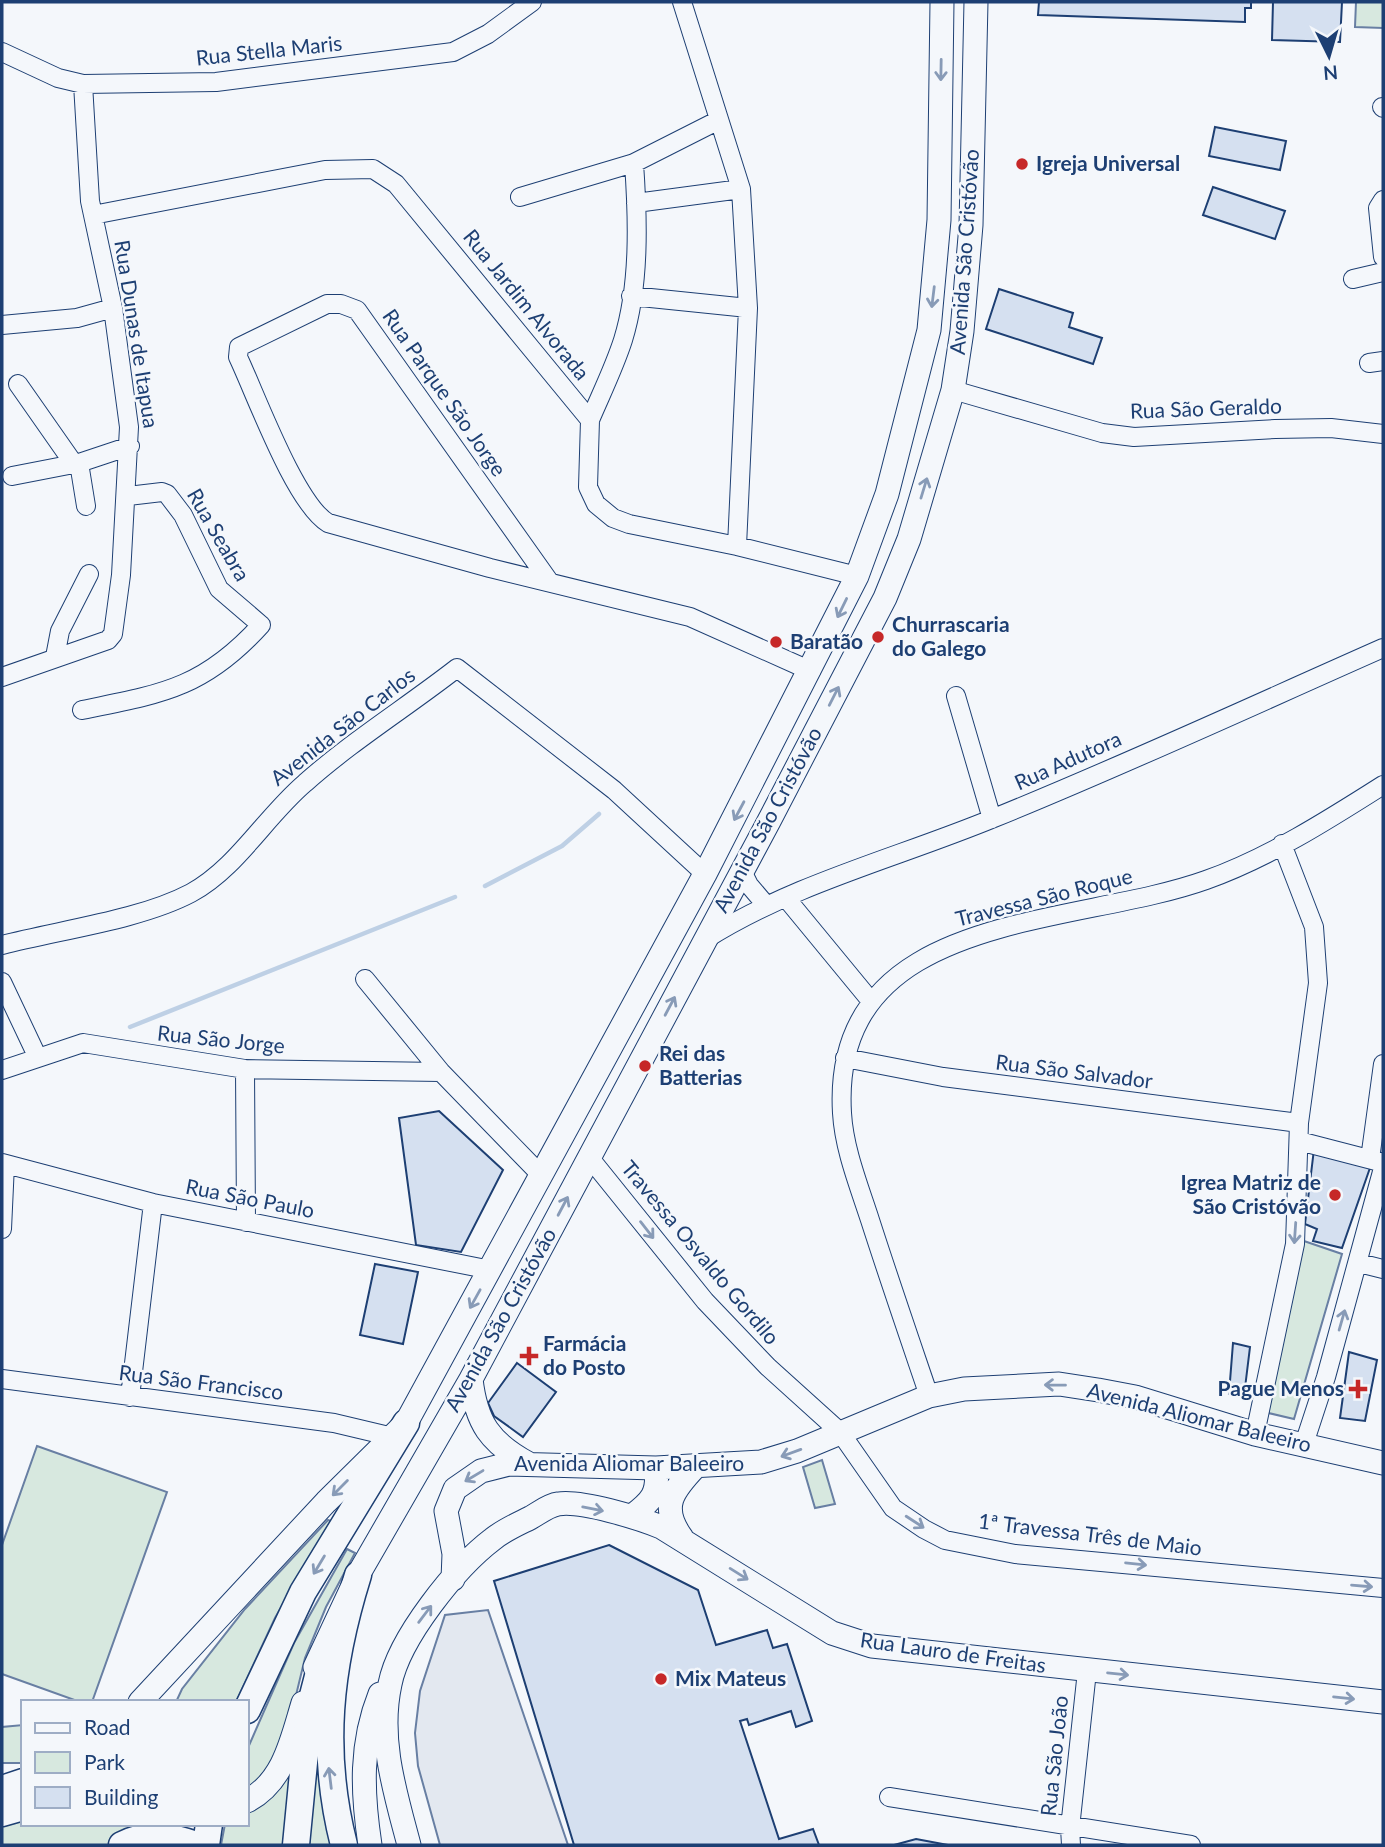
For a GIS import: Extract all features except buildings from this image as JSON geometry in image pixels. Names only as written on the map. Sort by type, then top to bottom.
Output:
[{"type":"highway","points":[[248,1708],[303,1592],[399,1430]]},
{"type":"highway","points":[[344,1845],[329,1770],[329,1713],[345,1618],[358,1575]]},
{"type":"highway","points":[[296,1845],[309,1711],[330,1632]]},
{"type":"highway","points":[[2,1813],[15,1786]]},
{"type":"highway","points":[[166,1826],[197,1845]]},
{"type":"highway","points":[[206,1845],[209,1826]]},
{"type":"highway","points":[[122,1845],[149,1836],[165,1836],[197,1845]]},
{"type":"main road","name":"Avenida São Cristóvão","points":[[141,1700],[184,1658],[326,1502],[399,1430],[491,1270],[540,1174],[705,874],[811,671],[857,576],[887,495],[929,330],[939,220],[942,2]]},
{"type":"main road","name":"Avenida São Cristóvão","points":[[248,1800],[269,1784],[282,1766],[330,1632],[358,1575],[471,1379],[705,940],[885,598],[909,539],[953,390],[970,249],[976,2]]},
{"type":"main road","points":[[471,1379],[477,1415],[485,1429],[512,1454],[529,1464]]},
{"type":"main road","name":"Avenida Aliomar Baleeiro","points":[[453,1579],[454,1554],[447,1522],[449,1499],[467,1479],[495,1466],[529,1464],[566,1468],[656,1468],[761,1462],[929,1396],[964,1389],[1059,1384],[1135,1397],[1255,1434],[1383,1463]]},
{"type":"main road","points":[[682,1538],[671,1521],[670,1505],[678,1487],[696,1466]]},
{"type":"main road","points":[[632,1516],[651,1502],[659,1487],[656,1468]]},
{"type":"main road","name":"Avenida Aliomar Baleeiro","points":[[410,1845],[393,1787],[387,1741],[390,1682],[401,1651],[453,1579],[498,1535],[555,1504]]},
{"type":"main road","name":"Rua Lauro de Freitas","points":[[555,1504],[632,1516],[682,1538],[832,1633],[855,1641],[893,1650],[1383,1702]]},
{"type":"main road","points":[[447,1522],[457,1532],[472,1538],[498,1535]]},
{"type":"main road","points":[[370,1845],[363,1782],[366,1740],[379,1694],[401,1651]]},
{"type":"main road","points":[[166,1700],[184,1658]]},
{"type":"street","name":"Rua Stella Maris","points":[[2,52],[58,78],[83,84],[216,82],[436,56],[467,46],[532,2]]},
{"type":"street","points":[[682,2],[741,189],[748,308],[737,546]]},
{"type":"street","name":"Rua Dunas de Itapua","points":[[55,657],[103,642],[113,634],[128,496],[130,446],[125,383],[113,308],[93,215],[83,84]]},
{"type":"street","points":[[520,197],[634,163],[719,120]]},
{"type":"street","points":[[634,163],[636,204],[631,296],[623,339],[590,420],[588,487],[596,505],[629,524],[737,546],[857,576]]},
{"type":"street","name":"Rua Jardim Alvorada","points":[[93,215],[324,170],[373,169],[396,184],[418,208],[590,420]]},
{"type":"street","points":[[636,204],[741,189]]},
{"type":"street","points":[[1383,200],[1378,208],[1383,257]]},
{"type":"street","points":[[1353,279],[1383,272]]},
{"type":"street","points":[[631,296],[748,308]]},
{"type":"street","name":"Rua Parque São Jorge","points":[[549,582],[357,310],[341,304],[327,304],[239,347],[239,357],[291,472],[319,518],[345,530],[549,582],[690,617],[811,671]]},
{"type":"street","points":[[2,325],[77,318],[113,308]]},
{"type":"street","points":[[18,384],[76,463],[86,506]]},
{"type":"street","name":"Rua São Geraldo","points":[[953,390],[1102,433],[1134,437],[1331,428],[1383,434]]},
{"type":"street","points":[[12,476],[76,463],[130,446]]},
{"type":"street","name":"Rua Seabra","points":[[82,710],[160,694],[189,684],[229,658],[261,625],[219,589],[183,516],[167,494],[162,492],[128,496]]},
{"type":"street","points":[[2,677],[55,657],[60,631],[89,574]]},
{"type":"street","name":"Rua Adutora","points":[[705,940],[766,905],[878,859],[992,819],[1383,648]]},
{"type":"street","name":"Avenida São Carlos","points":[[2,945],[140,911],[192,892],[232,862],[278,807],[307,781],[457,668],[614,790],[705,874]]},
{"type":"street","points":[[956,696],[992,819]]},
{"type":"street","name":"Travessa São Roque","points":[[929,1396],[844,1135],[842,1084],[845,1058],[852,1033],[870,1000],[915,962],[973,936],[1184,887],[1231,870],[1282,844],[1383,785]]},
{"type":"street","points":[[1255,1434],[1294,1244],[1299,1132],[1318,983],[1319,952],[1311,916],[1282,844]]},
{"type":"street","points":[[741,869],[749,885],[766,905]]},
{"type":"street","points":[[786,898],[870,1000]]},
{"type":"street","points":[[365,979],[442,1072],[540,1174]]},
{"type":"street","points":[[2,982],[37,1056]]},
{"type":"street","name":"Rua São Jorge","points":[[2,1070],[37,1056],[83,1043],[245,1069],[442,1072]]},
{"type":"street","name":"Rua São Salvador","points":[[845,1058],[943,1077],[1299,1132],[1379,1164]]},
{"type":"street","points":[[1304,1444],[1359,1263],[1379,1164],[1383,1064]]},
{"type":"street","points":[[245,1069],[246,1222]]},
{"type":"street","name":"Travessa Osvaldo Gordilo","points":[[589,1157],[705,1301],[768,1367],[840,1432]]},
{"type":"street","points":[[2,1229],[3,1164]]},
{"type":"street","name":"Rua São Paulo","points":[[3,1164],[153,1203],[491,1270]]},
{"type":"street","points":[[130,1397],[153,1203]]},
{"type":"street","points":[[1359,1263],[1383,1269]]},
{"type":"street","name":"Rua São Francisco","points":[[2,1379],[399,1430]]},
{"type":"street","name":"1ª Travessa Três de Maio","points":[[840,1432],[892,1508],[945,1540],[1015,1554],[1383,1588]]},
{"type":"street","name":"Rua São João","points":[[1070,1837],[1087,1671]]},
{"type":"street","points":[[889,1797],[1070,1837],[1191,1845]]},
{"type":"green space","points":[[1356,2],[1383,2],[1383,28],[1355,27]]},
{"type":"green space","points":[[1301,1240],[1342,1254],[1294,1419],[1264,1412]]},
{"type":"green space","points":[[37,1446],[167,1492],[93,1700],[74,1700],[2,1674],[2,1545]]},
{"type":"green space","points":[[822,1460],[835,1504],[815,1508],[803,1467]]},
{"type":"green space","points":[[328,1520],[331,1521],[275,1618],[237,1700],[177,1700],[182,1689],[245,1609]]},
{"type":"green space","points":[[347,1549],[355,1553],[326,1607],[305,1658],[283,1749],[248,1792],[248,1748],[294,1643]]},
{"type":"green space","points":[[21,1725],[21,1763],[2,1763],[2,1727]]},
{"type":"green space","points":[[317,1747],[334,1845],[309,1845]]},
{"type":"green space","points":[[292,1760],[283,1845],[221,1845],[225,1826],[248,1826],[248,1809]]},
{"type":"green space","points":[[21,1814],[21,1826],[138,1826],[108,1845],[2,1845],[2,1819]]},
{"type":"shaded area","points":[[488,1610],[568,1845],[440,1845],[418,1766],[415,1733],[420,1691],[445,1615]]},
{"type":"waterway","points":[[485,886],[562,846],[599,814]]},
{"type":"waterway","points":[[130,1027],[455,897]]},
{"type":"place","name":"Igreja Universal","points":[[1022,164]]},
{"type":"place","name":"Churrascaria do Galego","points":[[878,637]]},
{"type":"place","name":"Baratão","points":[[776,642]]},
{"type":"place","name":"Rei das Batterias","points":[[645,1066]]},
{"type":"place","name":"Igrea Matriz de São Cristóvão","points":[[1335,1195]]},
{"type":"place","name":"Farmácia do Posto","points":[[529,1356]]},
{"type":"place","name":"Pague Menos","points":[[1358,1389]]},
{"type":"place","name":"Mix Mateus","points":[[661,1679]]}]
